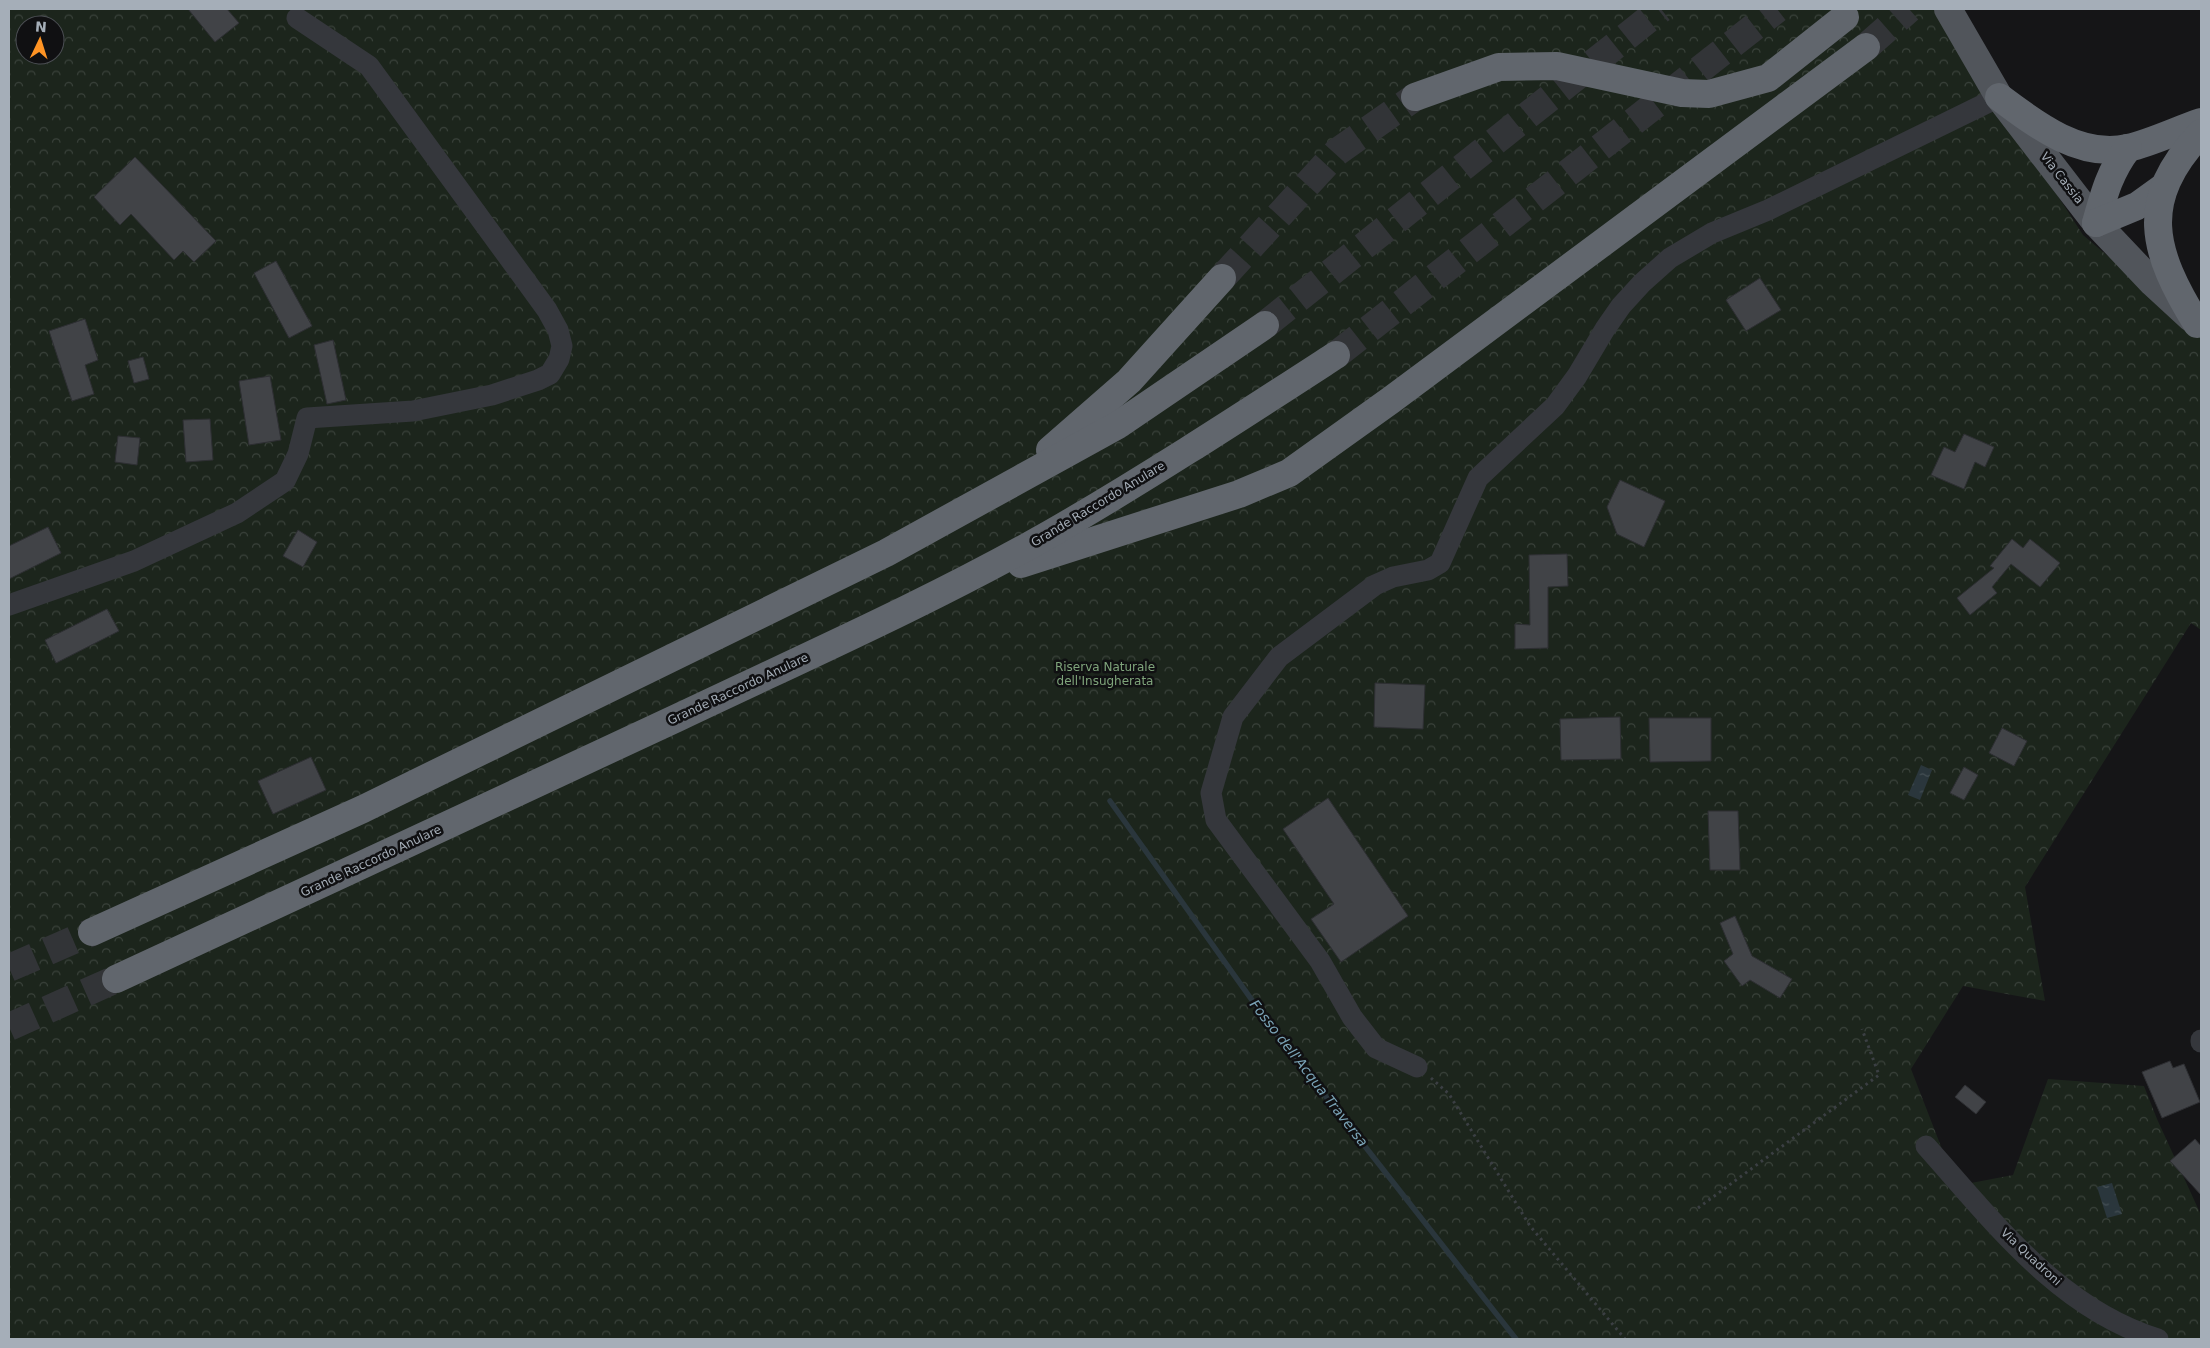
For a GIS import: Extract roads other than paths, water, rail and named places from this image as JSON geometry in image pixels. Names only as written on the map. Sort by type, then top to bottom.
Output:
[{"type":"highway","points":[[1414,97],[1499,67],[1557,66],[1682,93],[1709,94],[1768,78],[1844,17]]},
{"type":"highway","points":[[952,586],[1239,494],[1289,473],[1399,394],[1866,47]]},
{"type":"highway","points":[[1999,97],[2047,130],[2065,139],[2085,146],[2104,149],[2128,148],[2201,122]]},
{"type":"highway","points":[[2096,223],[2137,206],[2162,188],[2201,133]]},
{"type":"highway","points":[[2096,223],[2108,179],[2128,148]]},
{"type":"highway","points":[[2162,188],[2157,215],[2161,249],[2180,296],[2199,325]]},
{"type":"highway","points":[[1009,485],[1129,381],[1222,278]]},
{"type":"highway","points":[[92,932],[364,809],[886,553],[1118,425],[1264,325]]},
{"type":"highway","name":"Grande Raccordo Anulare","points":[[116,978],[667,723],[952,586],[1050,533],[1234,421],[1336,355]]},
{"type":"main road","name":"Via Cassia","points":[[1948,9],[1999,97],[2096,223],[2153,283],[2199,325]]},
{"type":"street","points":[[9,605],[134,561],[237,513],[285,480],[298,454],[307,418],[413,411],[492,395],[538,380],[550,374],[559,359],[562,346],[558,330],[532,289],[369,66],[297,18]]},
{"type":"street","points":[[1417,1067],[1376,1048],[1352,1016],[1320,961],[1216,820],[1211,792],[1233,717],[1279,657],[1355,598],[1386,579],[1428,570],[1440,563],[1478,478],[1555,406],[1577,376],[1605,329],[1622,306],[1670,258],[1712,233],[1768,210],[1999,97]]},
{"type":"street","name":"Via Quadroni","points":[[1926,1146],[2004,1233],[2062,1286],[2100,1313],[2158,1339]]},
{"type":"water","points":[[1921,765],[1932,770],[1920,800],[1908,795]]},
{"type":"water","points":[[2112,1183],[2122,1214],[2107,1218],[2097,1187]]},
{"type":"waterway","name":"Fosso dell'Acqua Traversa","points":[[1110,801],[1269,1024],[1516,1339]]},
{"type":"tunnel","points":[[1265,325],[1661,9]]},
{"type":"tunnel","points":[[1336,355],[1777,9]]},
{"type":"tunnel","points":[[1866,47],[1909,9]]},
{"type":"tunnel","points":[[1222,278],[1337,152],[1415,97]]},
{"type":"tunnel","points":[[9,968],[92,932]]},
{"type":"tunnel","points":[[9,1027],[116,979]]},
{"type":"park label","name":"Riserva Naturale dell'Insugherata","points":[[1105,674]]}]
